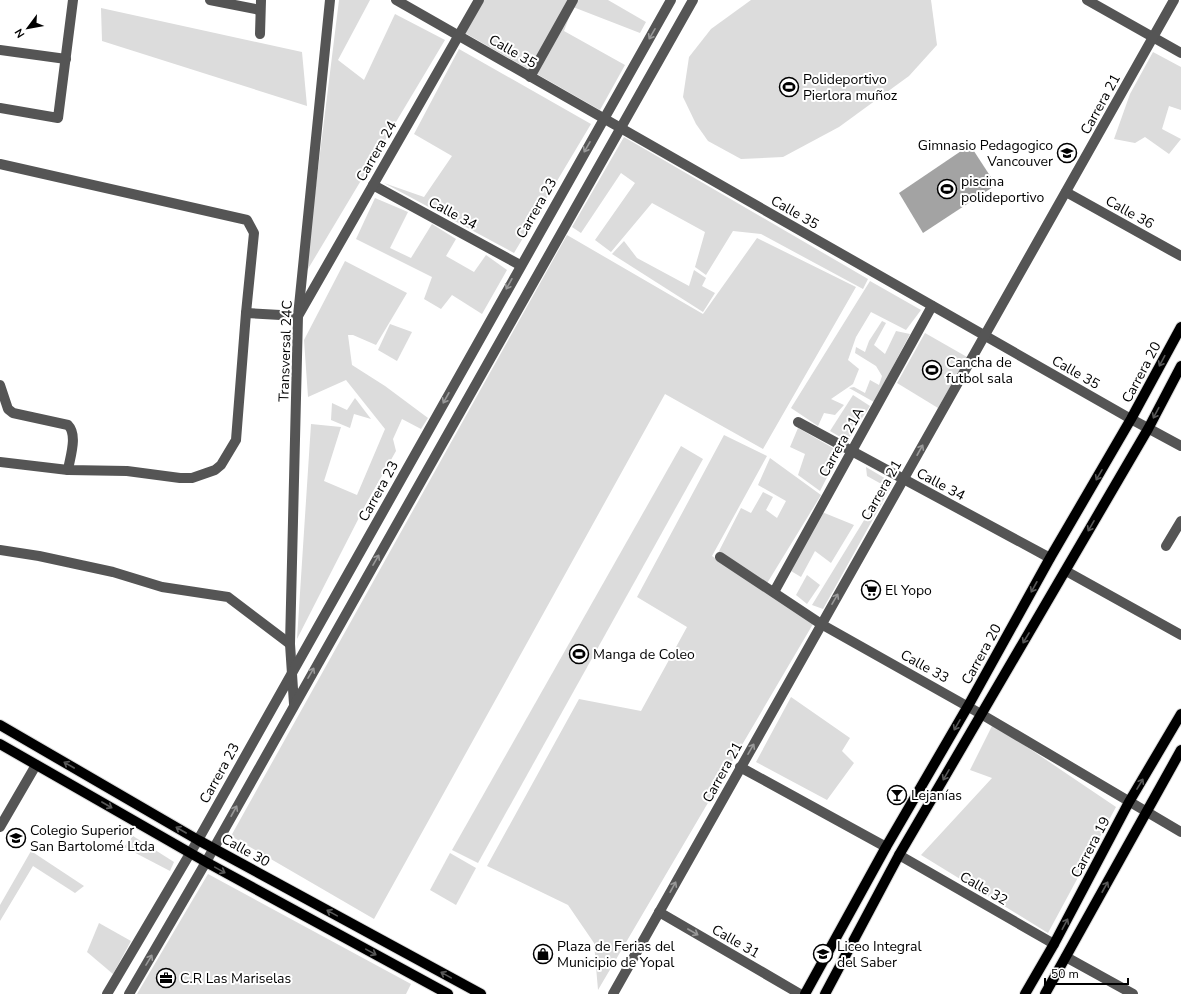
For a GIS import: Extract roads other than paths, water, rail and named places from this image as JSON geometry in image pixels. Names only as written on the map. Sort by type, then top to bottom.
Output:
[{"type":"main road","name":"Carrera 20","points":[[805,994],[886,847],[968,706],[1050,558],[1131,419],[1181,327]]},
{"type":"main road","name":"Carrera 20","points":[[825,994],[899,855],[1148,429],[1181,366]]},
{"type":"main road","name":"Carrera 19","points":[[1025,994],[1054,944],[1129,802],[1181,714]]},
{"type":"main road","name":"Calle 30","points":[[0,726],[214,849],[481,994]]},
{"type":"main road","points":[[0,744],[206,862],[448,994]]},
{"type":"main road","points":[[1045,994],[1181,750]]},
{"type":"street","points":[[0,108],[58,118],[73,0]]},
{"type":"street","points":[[210,0],[260,10]]},
{"type":"street","points":[[260,34],[261,0]]},
{"type":"street","name":"Transversal 24C","points":[[294,704],[290,644],[298,316],[330,0]]},
{"type":"street","name":"Calle 35","points":[[396,0],[1148,429],[1181,446]]},
{"type":"street","name":"Carrera 24","points":[[298,316],[479,0]]},
{"type":"street","points":[[530,77],[573,0]]},
{"type":"street","name":"Carrera 23","points":[[107,994],[198,840],[520,265],[671,0]]},
{"type":"street","points":[[129,994],[214,849],[294,704],[692,0]]},
{"type":"street","points":[[1087,0],[1181,54]]},
{"type":"street","name":"Carrera 21","points":[[613,994],[1174,0]]},
{"type":"street","points":[[0,50],[66,58]]},
{"type":"street","points":[[0,164],[247,220],[254,233],[236,440],[221,465],[215,470],[192,478],[127,471],[68,470],[0,462]]},
{"type":"street","name":"Calle 34","points":[[373,185],[520,265]]},
{"type":"street","name":"Calle 36","points":[[1066,192],[1181,256]]},
{"type":"street","name":"Carrera 21A","points":[[774,592],[932,306]]},
{"type":"street","points":[[246,313],[298,316]]},
{"type":"street","points":[[0,385],[8,409],[13,412],[68,426],[72,429],[73,435],[68,470]]},
{"type":"street","name":"Calle 34","points":[[798,422],[1050,558]]},
{"type":"street","points":[[1166,546],[1181,521]]},
{"type":"street","points":[[0,550],[39,556],[106,570],[162,587],[228,597],[290,644]]},
{"type":"street","name":"Calle 33","points":[[720,557],[821,624],[968,706],[1181,832]]},
{"type":"street","points":[[1066,571],[1181,635]]},
{"type":"street","points":[[0,827],[36,765]]},
{"type":"street","points":[[740,767],[886,847]]},
{"type":"street","name":"Calle 32","points":[[899,855],[1054,944]]},
{"type":"street","name":"Calle 31","points":[[659,912],[800,994]]},
{"type":"street","points":[[1066,957],[1133,994]]},
{"type":"place","name":"Polideportivo Pierlora muñoz","points":[[789,87]]},
{"type":"place","name":"Gimnasio Pedagogico Vancouver","points":[[1067,153]]},
{"type":"place","name":"piscina polideportivo","points":[[947,189]]},
{"type":"place","name":"Cancha de futbol sala","points":[[932,370]]},
{"type":"place","name":"El Yopo","points":[[871,590]]},
{"type":"place","name":"Manga de Coleo","points":[[579,654]]},
{"type":"place","name":"Lejanías","points":[[897,795]]},
{"type":"place","name":"Colegio Superior San Bartolomé Ltda","points":[[16,838]]},
{"type":"place","name":"Plaza de Ferias del Municipio de Yopal","points":[[543,954]]},
{"type":"place","name":"Liceo Integral del Saber","points":[[823,954]]},
{"type":"place","name":"C.R Las Mariselas","points":[[166,978]]}]
